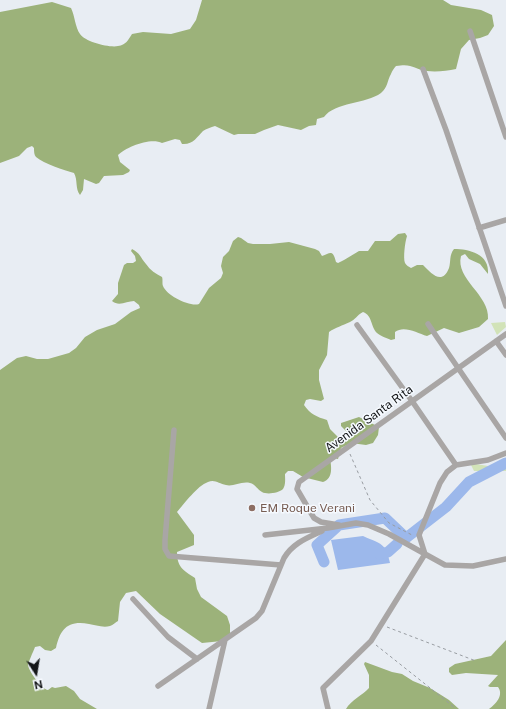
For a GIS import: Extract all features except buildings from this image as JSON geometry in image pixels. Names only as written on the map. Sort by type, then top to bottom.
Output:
[{"type":"street","points":[[470,31],[506,137]]},
{"type":"street","points":[[423,68],[446,130],[506,306]]},
{"type":"street","points":[[480,228],[506,220]]},
{"type":"street","points":[[357,324],[456,465]]},
{"type":"street","points":[[428,324],[506,438]]},
{"type":"street","name":"Avenida Santa Rita","points":[[340,525],[321,522],[314,518],[297,489],[299,482],[506,334]]},
{"type":"street","points":[[496,341],[506,355]]},
{"type":"street","points":[[174,430],[165,549],[169,556],[175,555],[281,565]]},
{"type":"street","points":[[328,709],[323,688],[371,641],[424,554],[419,534],[440,483],[447,472],[456,465],[488,460],[506,453]]},
{"type":"street","points":[[498,456],[506,460]]},
{"type":"street","points":[[265,534],[328,528],[356,523],[368,525],[389,534],[445,565],[473,566],[506,559]]},
{"type":"street","points":[[158,686],[256,618],[262,612],[281,565],[288,552],[295,544],[328,528]]},
{"type":"street","points":[[133,599],[168,637],[197,659]]},
{"type":"street","points":[[209,709],[225,640]]},
{"type":"path","points":[[347,448],[370,500],[389,523],[412,534],[415,539]]},
{"type":"path","points":[[381,625],[476,661]]},
{"type":"path","points":[[371,641],[454,707]]},
{"type":"green space","points":[[202,0],[443,0],[451,5],[481,10],[492,15],[494,26],[488,35],[469,40],[461,49],[456,69],[430,71],[410,66],[396,66],[381,93],[375,97],[335,108],[324,117],[317,119],[316,125],[309,126],[301,130],[278,125],[255,134],[234,135],[215,126],[203,131],[194,140],[186,144],[182,144],[180,140],[175,139],[162,143],[157,141],[145,142],[133,146],[118,155],[120,162],[130,170],[129,172],[123,175],[104,176],[99,183],[96,184],[84,179],[83,190],[80,195],[78,193],[74,173],[40,160],[35,156],[34,148],[32,146],[27,148],[19,156],[0,163],[0,12],[52,2],[71,8],[80,34],[87,40],[98,44],[114,46],[125,43],[132,34],[143,32],[171,34],[190,29],[196,20]]},
{"type":"green space","points":[[405,233],[407,236],[404,254],[405,264],[411,268],[417,265],[423,265],[436,276],[440,277],[446,273],[449,268],[451,254],[454,249],[466,250],[482,257],[488,267],[488,274],[480,264],[469,259],[465,254],[461,256],[461,264],[467,280],[484,302],[488,319],[479,327],[459,333],[444,328],[427,336],[411,330],[402,329],[395,332],[395,339],[391,340],[377,333],[368,316],[363,312],[352,321],[332,330],[329,332],[327,355],[319,370],[319,380],[324,399],[321,401],[310,399],[306,400],[304,405],[314,415],[327,420],[330,429],[340,439],[344,438],[347,434],[341,426],[341,423],[359,417],[379,427],[378,435],[373,443],[366,445],[351,443],[341,448],[338,459],[330,457],[330,475],[329,478],[323,482],[303,477],[293,471],[288,471],[285,474],[285,484],[283,489],[279,492],[264,493],[250,483],[229,485],[210,481],[195,491],[177,512],[194,535],[194,545],[177,552],[178,561],[184,570],[195,578],[197,589],[201,597],[227,616],[230,625],[230,634],[222,641],[202,643],[160,614],[136,591],[126,593],[120,602],[118,621],[107,627],[81,623],[70,625],[62,631],[56,648],[51,651],[45,650],[40,646],[35,647],[28,664],[33,676],[45,689],[48,690],[52,687],[55,688],[66,686],[74,691],[80,699],[97,709],[0,709],[0,370],[17,358],[26,356],[37,359],[48,359],[69,353],[76,348],[85,337],[97,330],[115,324],[131,312],[140,308],[134,301],[117,304],[112,301],[118,294],[118,283],[124,265],[136,261],[135,256],[131,251],[132,249],[139,254],[151,270],[162,277],[165,290],[179,300],[190,304],[199,304],[209,288],[221,278],[223,273],[221,266],[223,257],[229,251],[233,241],[238,237],[248,243],[253,244],[289,242],[315,249],[319,251],[322,256],[331,253],[334,255],[336,262],[338,263],[359,251],[368,251],[375,241],[390,241],[398,234]]},
{"type":"green space","points":[[505,322],[506,327],[497,335],[491,323]]},
{"type":"green space","points":[[470,463],[506,469],[506,471],[474,471]]},
{"type":"green space","points":[[506,640],[506,709],[489,709],[497,702],[500,696],[500,690],[498,687],[488,686],[498,675],[466,673],[452,675],[449,672],[449,668],[455,664],[491,656]]},
{"type":"green space","points":[[365,662],[402,674],[413,681],[430,688],[449,700],[459,709],[346,709],[369,688],[369,675],[364,664]]},
{"type":"water","points":[[363,536],[382,545],[387,551],[390,563],[338,570],[331,540]]},
{"type":"waterway","points":[[324,562],[317,545],[339,525],[385,518],[406,538],[446,507],[469,482],[506,463]]},
{"type":"waterway","points":[[380,554],[388,552],[397,544]]},
{"type":"place","name":"EM Roque Verani","points":[[252,508]]}]
